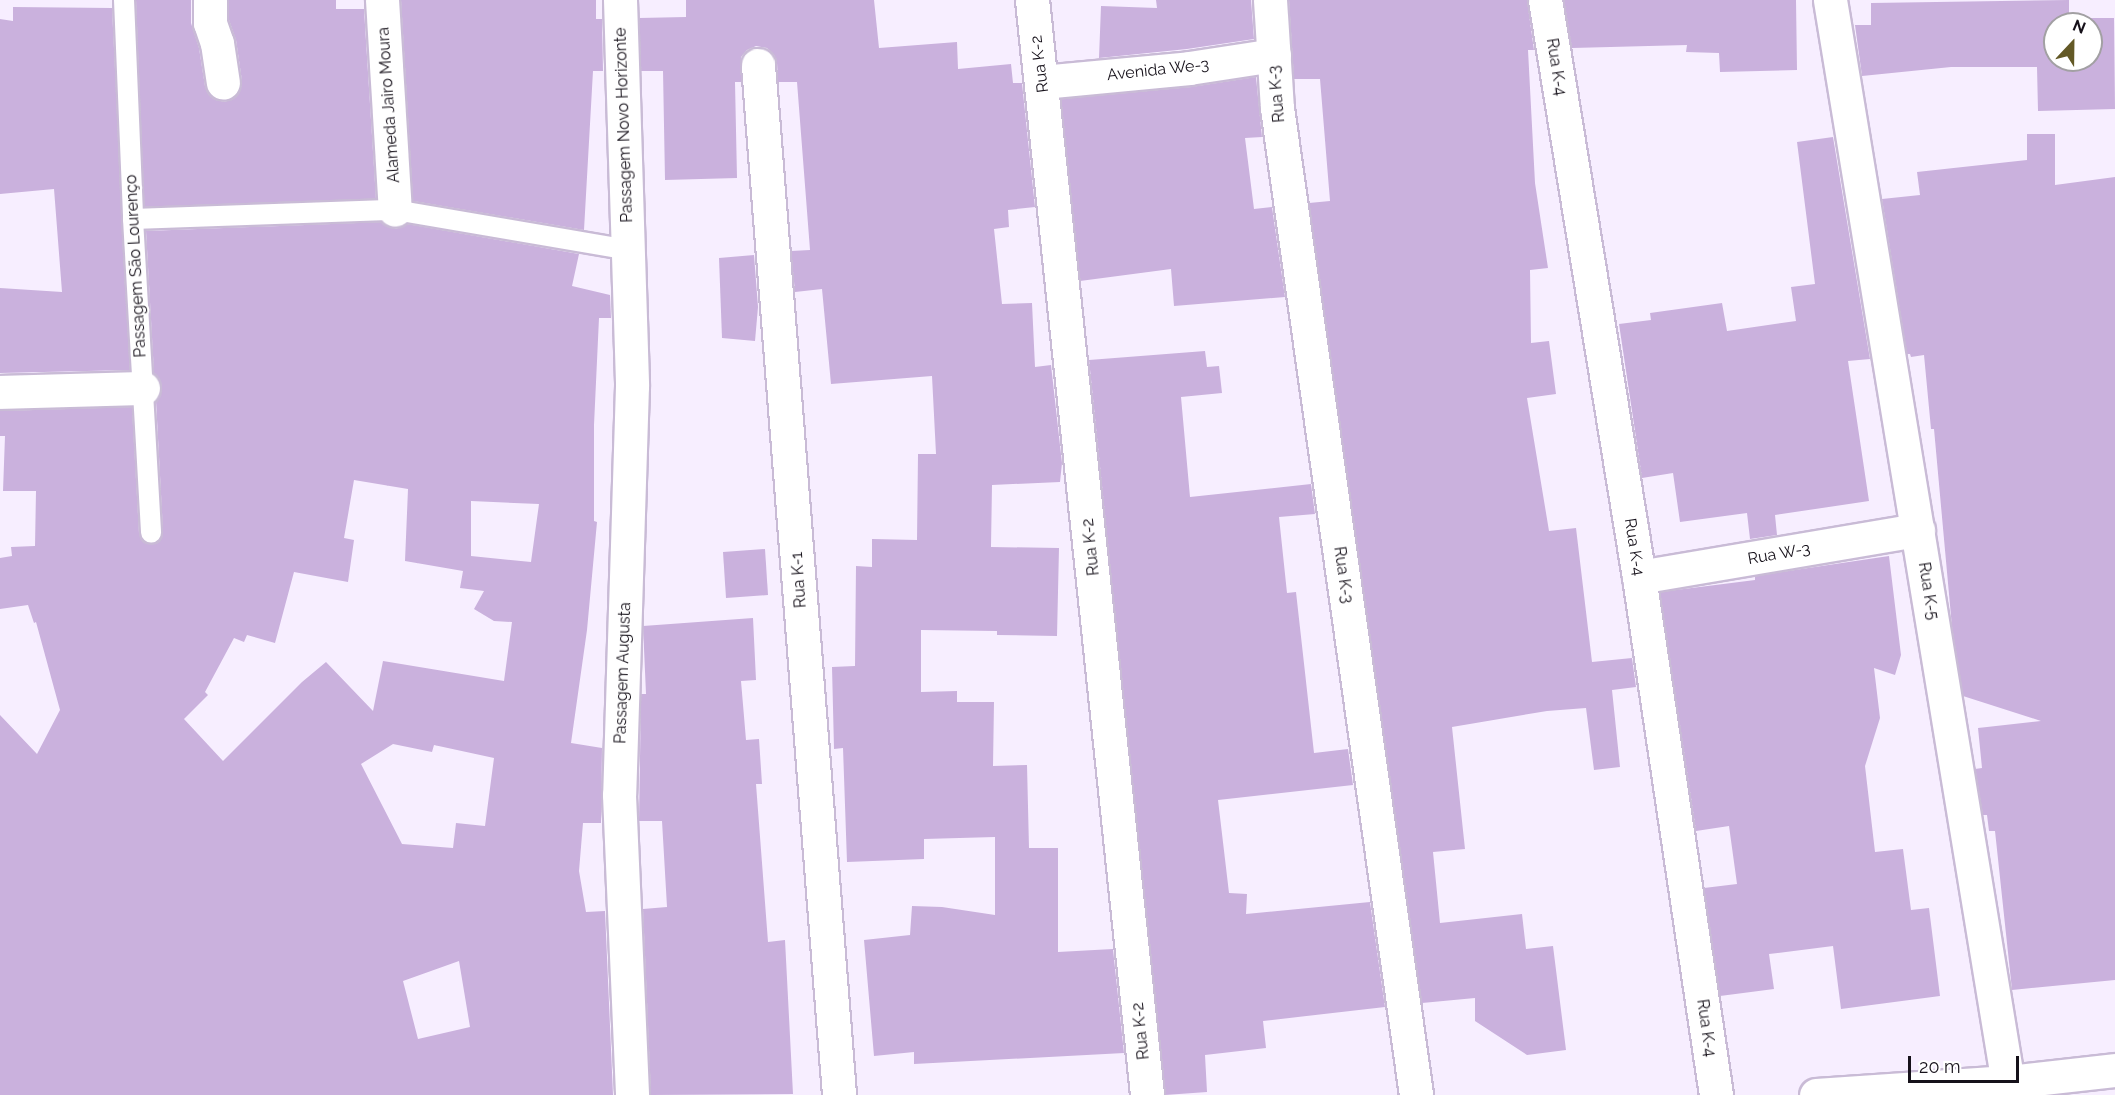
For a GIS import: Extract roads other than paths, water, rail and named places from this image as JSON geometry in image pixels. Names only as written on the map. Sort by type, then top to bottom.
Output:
[{"type":"street","points":[[210,0],[210,23],[217,43],[223,83]]},
{"type":"street","name":"Alameda Jairo Moura","points":[[382,0],[395,210]]},
{"type":"street","name":"Passagem Novo Horizonte","points":[[620,0],[628,250]]},
{"type":"street","name":"Rua K-2","points":[[1032,0],[1148,1095]]},
{"type":"street","name":"Rua K-3","points":[[1270,0],[1277,108],[1416,1095]]},
{"type":"street","name":"Rua K-4","points":[[1545,0],[1639,577],[1716,1095]]},
{"type":"street","name":"Rua K-5","points":[[1830,0],[2009,1088]]},
{"type":"street","name":"Avenida We-3","points":[[1042,82],[1189,68],[1274,55]]},
{"type":"street","name":"Rua K-1","points":[[758,65],[839,1095]]},
{"type":"street","name":"Passagem Augusta","points":[[628,250],[632,386],[619,795],[632,1095]]},
{"type":"street","points":[[0,392],[142,388]]},
{"type":"street","name":"Rua W-3","points":[[1639,577],[1918,530]]},
{"type":"street","points":[[1816,1095],[2009,1088],[2115,1070]]},
{"type":"lane","name":"Passagem São Lourenço","points":[[124,0],[133,219],[151,532]]},
{"type":"lane","points":[[133,219],[395,210],[628,250]]}]
